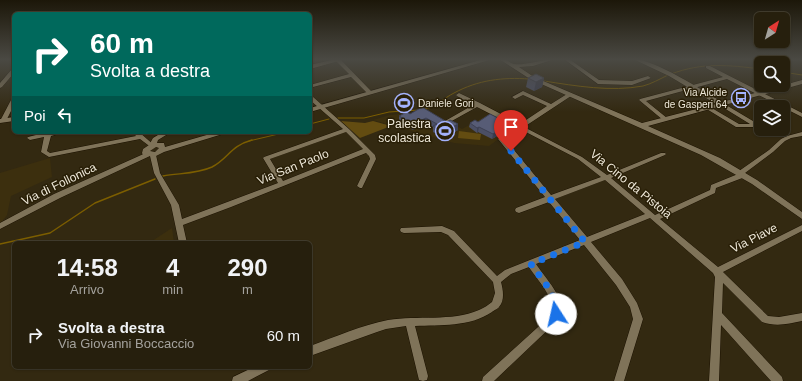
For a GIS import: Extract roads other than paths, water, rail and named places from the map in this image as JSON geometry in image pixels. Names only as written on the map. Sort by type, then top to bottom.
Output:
[{"type":"street","points":[[0,86],[8,77]]},
{"type":"street","points":[[312,86],[345,77]]},
{"type":"street","points":[[354,77],[369,92]]},
{"type":"street","points":[[312,109],[425,77]]},
{"type":"street","points":[[530,77],[704,153],[742,174],[802,216]]},
{"type":"street","points":[[591,77],[598,82],[632,83],[648,78]]},
{"type":"street","points":[[673,77],[756,125],[738,126],[708,108]]},
{"type":"street","points":[[666,119],[642,100],[727,77],[802,115]]},
{"type":"street","points":[[640,126],[802,82]]},
{"type":"street","points":[[516,97],[523,93],[551,106]]},
{"type":"street","name":"Via Cino da Pistoia","points":[[459,95],[580,158],[606,177],[717,271],[765,319],[770,322],[802,317]]},
{"type":"street","points":[[569,95],[501,139],[627,292],[634,306],[638,319],[619,381]]},
{"type":"street","points":[[312,99],[368,150],[372,159],[360,186]]},
{"type":"street","points":[[2,121],[12,104]]},
{"type":"street","points":[[448,121],[478,104]]},
{"type":"street","points":[[2,121],[12,119]]},
{"type":"street","points":[[282,184],[266,158],[346,130]]},
{"type":"street","points":[[30,138],[48,134],[44,152],[49,155],[137,134],[155,151]]},
{"type":"street","points":[[165,134],[160,139],[155,151],[157,173],[174,202],[183,241]]},
{"type":"street","points":[[155,151],[216,134]]},
{"type":"street","points":[[497,281],[508,272],[682,206],[713,191],[714,187],[742,174],[788,137],[802,134]]},
{"type":"street","name":"Via San Paolo","points":[[179,222],[226,206],[368,150]]},
{"type":"street","name":"Via di Follonica","points":[[0,226],[43,202],[155,151]]},
{"type":"street","points":[[519,210],[663,154]]},
{"type":"street","points":[[312,350],[386,325],[452,320],[475,316],[487,311],[496,304],[498,299],[497,281],[447,230],[433,228],[404,230]]},
{"type":"street","name":"Via Piave","points":[[717,271],[802,228]]},
{"type":"street","points":[[487,381],[551,321],[556,314],[557,305],[554,298],[531,264]]},
{"type":"street","points":[[714,381],[718,315],[719,277],[717,271]]},
{"type":"street","points":[[718,315],[778,381]]},
{"type":"street","points":[[410,323],[423,376]]},
{"type":"street","points":[[237,381],[261,369]]},
{"type":"waterway","points":[[544,81],[594,88],[631,88],[652,83],[664,77]]},
{"type":"waterway","points":[[425,109],[433,106],[450,95],[481,82],[500,79],[529,79]]},
{"type":"waterway","points":[[338,118],[364,118],[389,112],[419,110]]},
{"type":"waterway","points":[[312,123],[329,119]]},
{"type":"waterway","points":[[250,141],[279,134]]},
{"type":"waterway","points":[[163,176],[194,172],[212,167],[218,164],[239,145],[250,141]]},
{"type":"waterway","points":[[14,241],[50,233],[95,203],[155,179]]},
{"type":"waterway","points":[[0,244],[12,241]]},
{"type":"place","name":"Via Alcide de Gasperi 64","points":[[741,98]]},
{"type":"place","name":"Daniele Gori","points":[[404,103]]},
{"type":"place","name":"Palestra scolastica","points":[[445,131]]}]
